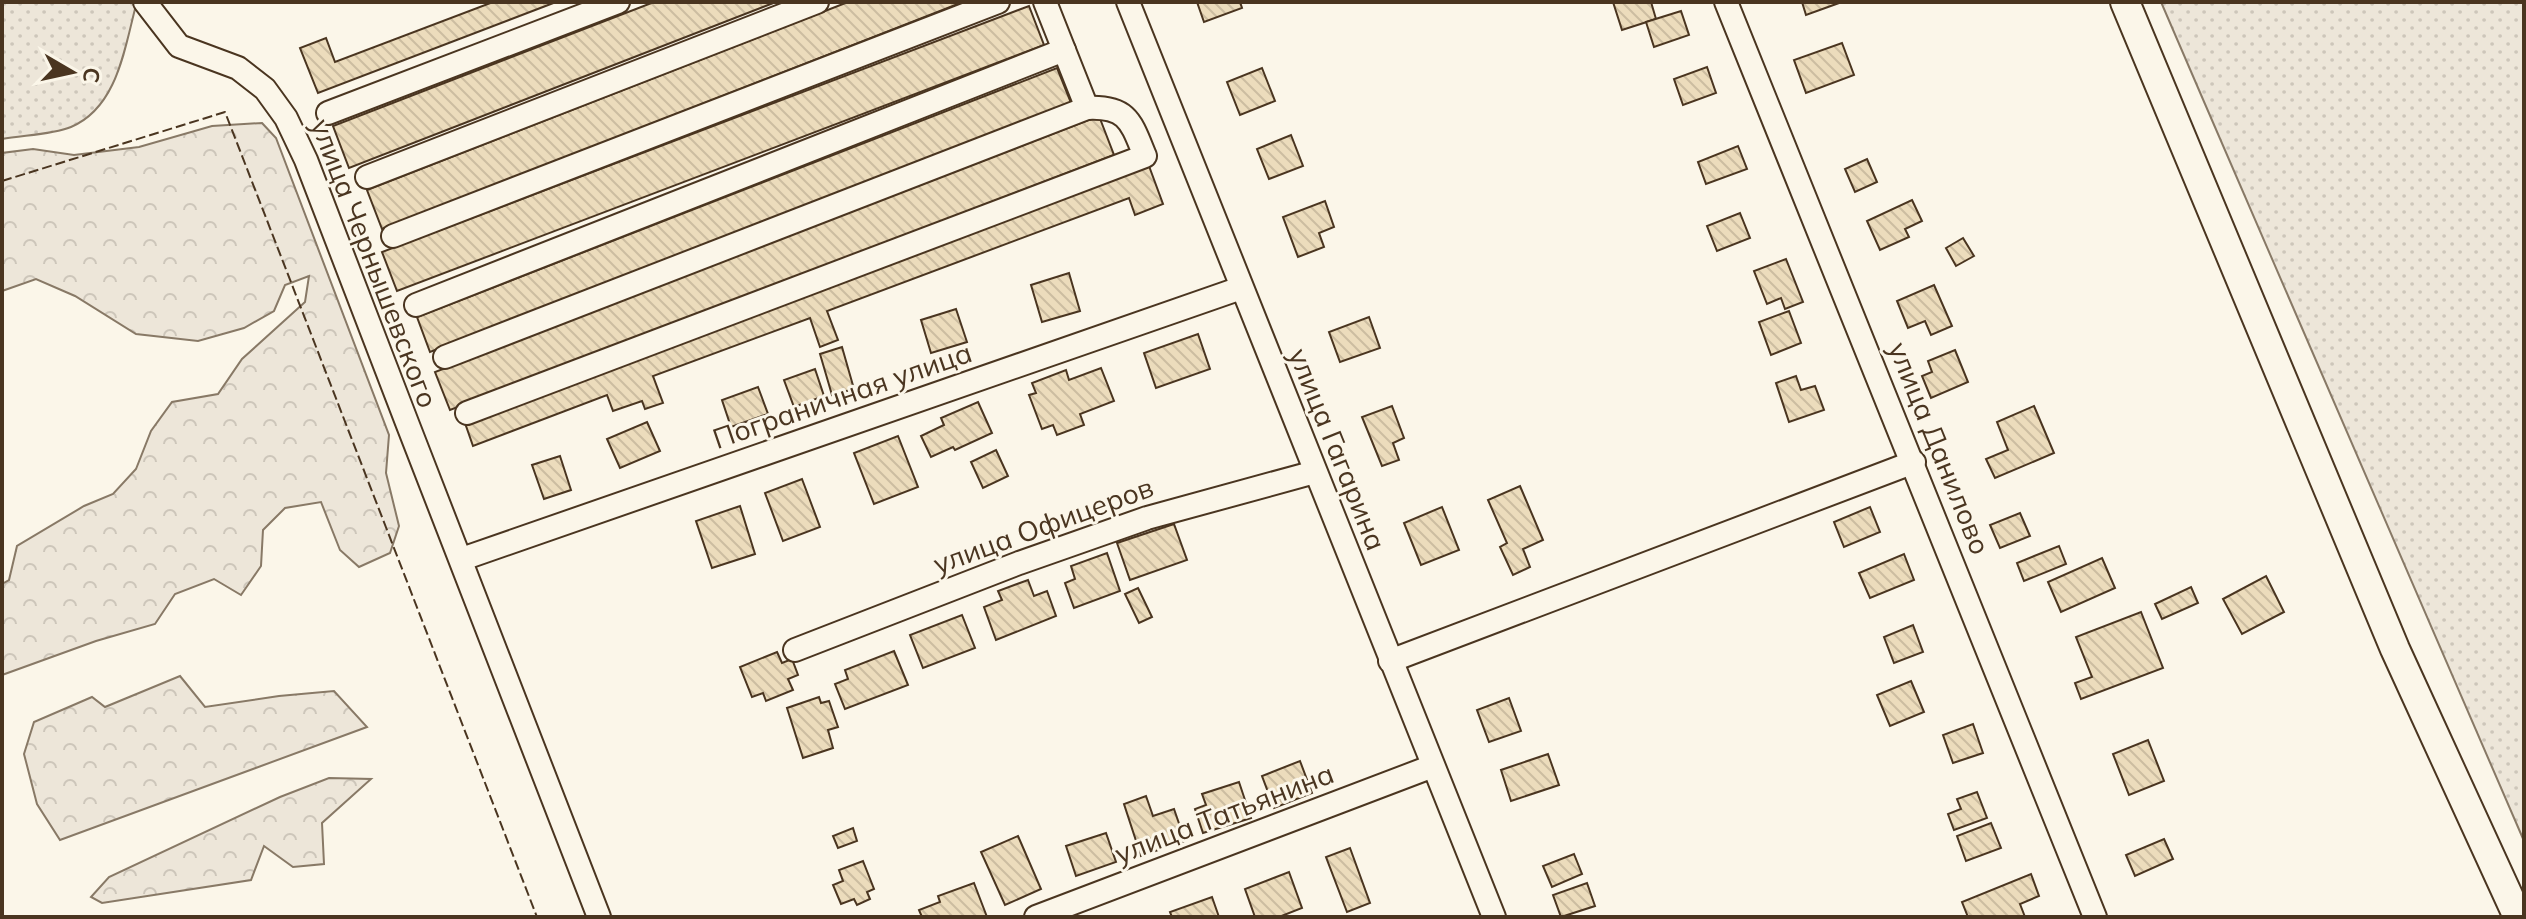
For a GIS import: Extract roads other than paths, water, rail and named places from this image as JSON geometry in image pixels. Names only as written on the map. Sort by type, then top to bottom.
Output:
[{"type":"main road","points":[[2125,2],[2395,649],[2518,917]]},
{"type":"street","name":"улица Чернышевского","points":[[145,2],[179,46],[238,68],[265,89],[286,118],[306,160],[599,917]]},
{"type":"street","points":[[328,113],[618,2]]},
{"type":"street","points":[[367,177],[817,2]]},
{"type":"street","points":[[393,236],[998,2]]},
{"type":"street","points":[[1045,2],[1087,108]]},
{"type":"street","name":"улица Гагарина","points":[[1128,2],[1494,917]]},
{"type":"street","name":"улица Данилово","points":[[1726,2],[2095,917]]},
{"type":"street","points":[[416,305],[1064,50]]},
{"type":"street","points":[[445,357],[1087,108],[1106,107],[1121,112],[1131,122],[1145,156],[467,413]]},
{"type":"street","name":"Пограничная улица","points":[[462,559],[1241,288]]},
{"type":"street","points":[[1390,661],[1914,462]]},
{"type":"street","name":"улица Офицеров","points":[[795,650],[1019,563],[1147,518],[1315,472]]},
{"type":"street","name":"улица Татьянина","points":[[1036,917],[1433,766]]}]
